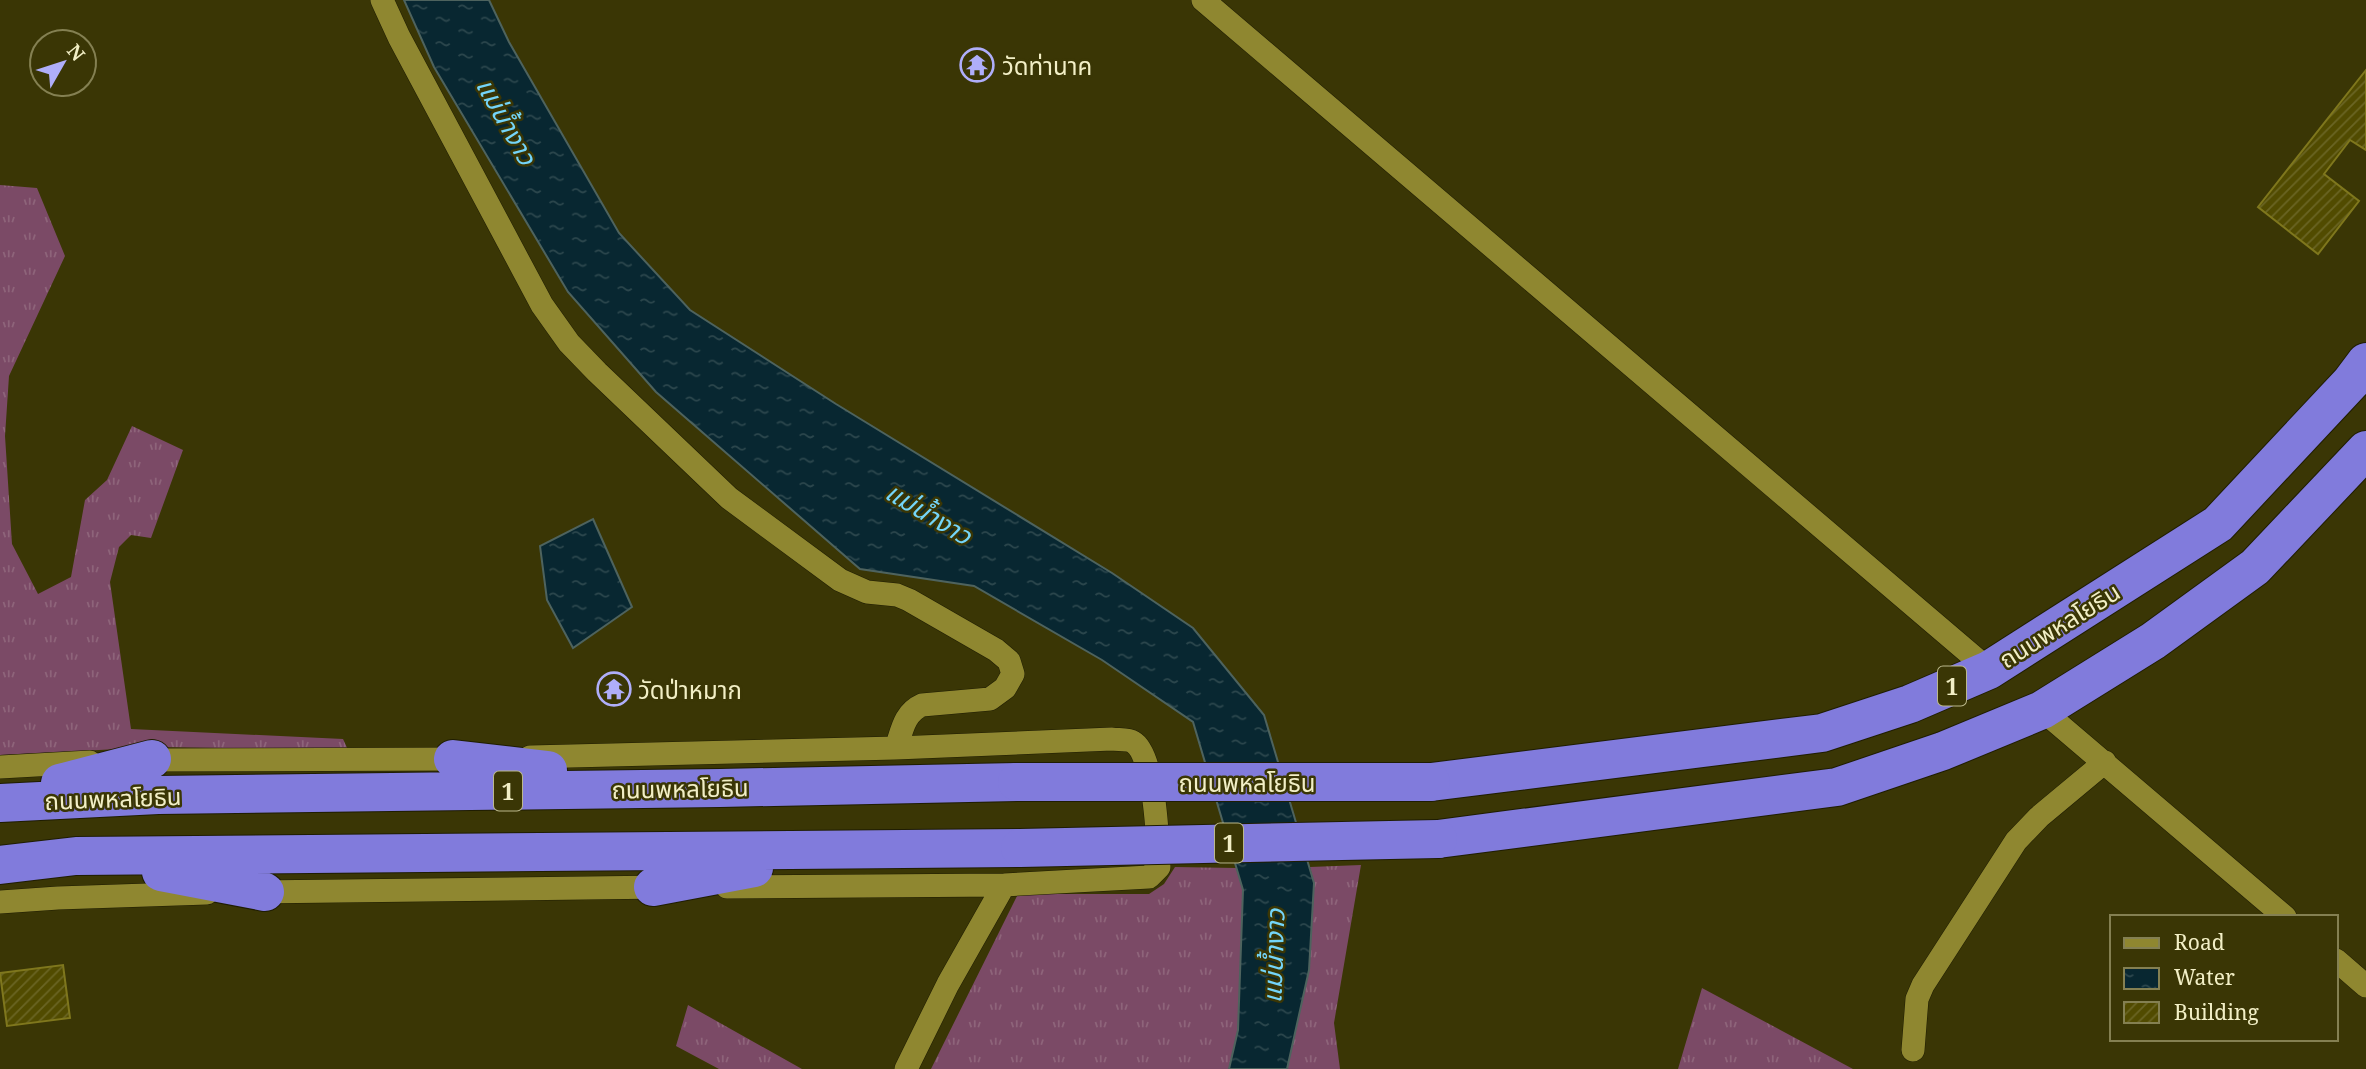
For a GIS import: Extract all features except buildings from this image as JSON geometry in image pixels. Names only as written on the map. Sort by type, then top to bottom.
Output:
[{"type":"highway","name":"ถนนพหลโยธิน","points":[[0,801],[158,795],[1017,782],[1432,782],[1822,733],[1910,704],[1989,670],[2218,524],[2351,382],[2366,362]]},
{"type":"highway","name":"1","points":[[0,865],[76,856],[1020,848],[1438,839],[1837,787],[1943,751],[2042,710],[2153,641],[2255,567],[2366,450]]},
{"type":"highway","points":[[453,759],[720,788]]},
{"type":"highway","points":[[0,801],[152,760]]},
{"type":"highway","points":[[653,887],[856,850]]},
{"type":"highway","points":[[76,856],[265,892]]},
{"type":"street","points":[[383,0],[399,37],[542,305],[569,343],[729,498],[840,580],[853,588],[897,595],[909,600],[983,642],[1009,661],[1013,674],[1005,688],[990,699],[922,705],[907,715],[896,748]]},
{"type":"street","points":[[1203,0],[1989,670]]},
{"type":"street","points":[[2042,710],[2283,915]]},
{"type":"street","points":[[0,767],[152,760],[453,759],[896,748],[1112,738],[1133,742],[1143,752],[1157,812],[1159,867],[1149,877],[1004,886],[265,892],[0,902]]},
{"type":"street","points":[[1913,1050],[1917,999],[1928,975],[2016,841],[2039,817],[2105,762]]},
{"type":"street","points":[[906,1069],[948,984],[1004,886]]},
{"type":"street","points":[[2338,962],[2366,986]]},
{"type":"green space","points":[[0,185],[37,188],[65,256],[9,376],[5,436],[12,544],[38,594],[71,577],[85,500],[107,480],[132,426],[183,450],[151,538],[131,535],[119,547],[110,582],[131,729],[343,739],[348,750],[158,747],[0,755]]},
{"type":"green space","points":[[1361,865],[1334,1023],[1340,1069],[1287,1069],[1309,970],[1314,883],[1310,867]]},
{"type":"green space","points":[[1175,867],[1236,868],[1243,890],[1238,1030],[1229,1069],[931,1069],[1018,894],[1149,894],[1164,884]]},
{"type":"green space","points":[[1702,988],[1853,1069],[1678,1069]]},
{"type":"green space","points":[[688,1005],[802,1069],[719,1069],[676,1046]]},
{"type":"water","name":"แม่น้ำงาว","points":[[404,0],[489,0],[509,42],[619,233],[690,310],[836,404],[1112,573],[1193,628],[1264,715],[1314,883],[1309,970],[1287,1069],[1229,1069],[1238,1030],[1243,890],[1193,722],[1102,660],[974,586],[860,569],[656,392],[568,292],[434,67]]},
{"type":"water","points":[[593,519],[632,607],[573,648],[547,600],[540,546]]},
{"type":"place","name":"วัดท่านาค","points":[[977,65]]},
{"type":"place","name":"วัดป่าหมาก","points":[[614,689]]}]
